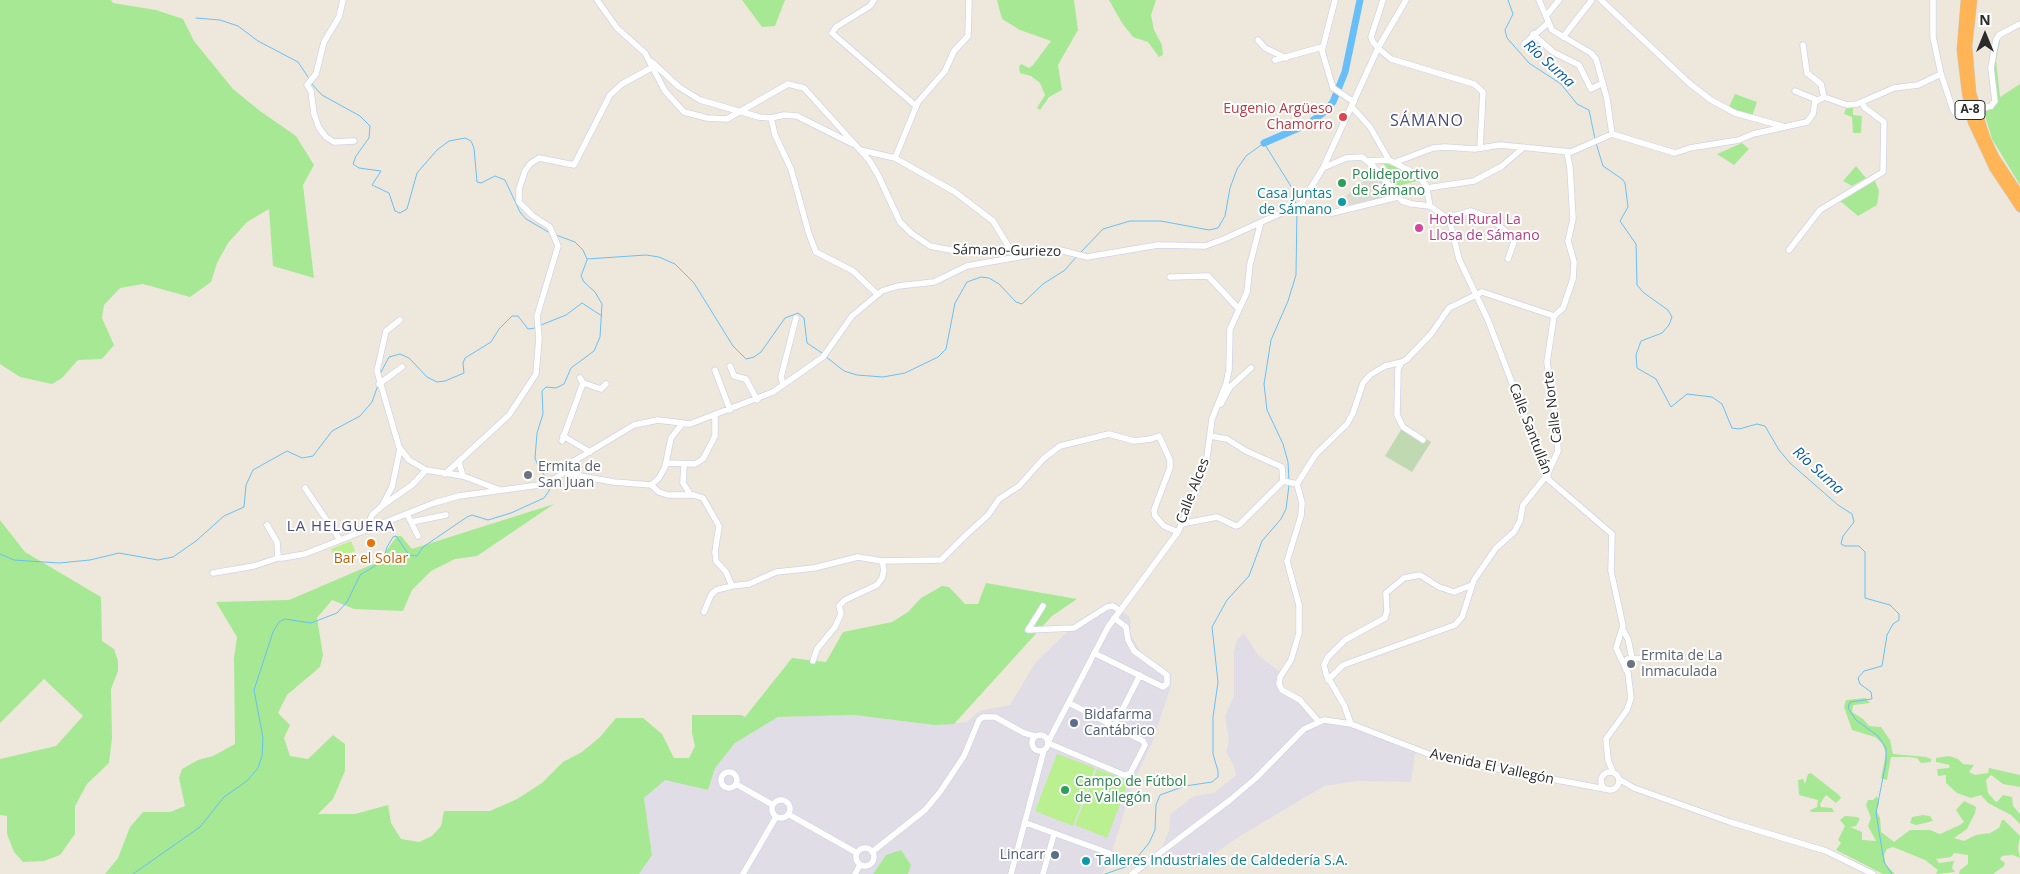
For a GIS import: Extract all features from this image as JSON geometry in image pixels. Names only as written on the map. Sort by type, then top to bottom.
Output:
[{"type":"highway","name":"A-8","points":[[1966,0],[1961,50],[1964,84],[1972,122],[1994,169],[2020,208]]},
{"type":"highway","name":"A-8","points":[[1973,0],[1968,41],[1972,92],[1986,138],[2020,195]]},
{"type":"street","points":[[343,0],[339,16],[324,42],[316,74],[307,85],[311,91],[319,128],[326,137],[334,142],[354,141]]},
{"type":"street","name":"Sámano-Guriezo","points":[[597,0],[617,28],[649,58],[665,91],[684,112],[720,119],[734,116],[781,87],[788,84],[800,85],[858,148],[878,175],[900,222],[930,246],[948,251],[1054,250],[1094,256],[1158,245],[1205,246],[1296,206],[1323,168],[1378,48],[1406,0]]},
{"type":"street","points":[[874,0],[870,6],[836,27],[832,33],[916,106]]},
{"type":"street","points":[[895,158],[916,106],[922,96],[945,71],[954,52],[968,36],[969,0]]},
{"type":"street","points":[[1335,0],[1331,22],[1322,47],[1331,84],[1353,104],[1370,127],[1389,160]]},
{"type":"street","points":[[1384,0],[1372,37],[1372,42],[1378,48],[1391,60],[1410,64],[1478,86],[1483,92],[1484,104],[1480,148]]},
{"type":"street","points":[[1539,0],[1552,30],[1591,53],[1596,59],[1603,83],[1612,134]]},
{"type":"street","points":[[1546,16],[1559,0]]},
{"type":"street","points":[[1601,0],[1711,100],[1735,113],[1784,127]]},
{"type":"street","points":[[1933,0],[1934,37],[1941,74],[1956,114],[1960,115],[1991,106],[1995,101],[1991,68],[1996,40],[1999,35],[2020,24]]},
{"type":"street","points":[[1563,37],[1591,1]]},
{"type":"street","points":[[1524,44],[1533,34],[1548,23]]},
{"type":"street","points":[[1533,34],[1553,52],[1579,65],[1591,89],[1603,83]]},
{"type":"street","points":[[1258,40],[1264,48],[1286,58]]},
{"type":"street","points":[[1803,45],[1808,73],[1821,84],[1824,98]]},
{"type":"street","points":[[1275,60],[1322,47]]},
{"type":"street","points":[[649,58],[679,87],[713,105],[758,117],[797,116],[858,148],[895,158],[955,192],[987,215],[998,227],[1010,249]]},
{"type":"street","points":[[445,474],[509,415],[533,382],[538,366],[537,316],[558,251],[551,229],[533,216],[519,202],[519,189],[525,171],[530,164],[539,158],[574,165],[610,95],[622,84],[653,67]]},
{"type":"street","points":[[1795,91],[1817,100],[1824,98],[1847,105],[1862,103],[1894,88],[1918,85],[1941,74]]},
{"type":"street","points":[[1396,162],[1434,148],[1480,148],[1500,144],[1567,152],[1612,134],[1672,153],[1738,140],[1753,134],[1807,122],[1817,100]]},
{"type":"street","points":[[1789,250],[1820,210],[1883,172],[1884,122],[1865,108],[1862,103]]},
{"type":"street","points":[[771,118],[775,135],[791,169],[809,234],[816,252],[853,271],[877,294]]},
{"type":"street","points":[[1427,188],[1474,181],[1507,162],[1523,148]]},
{"type":"street","points":[[1295,483],[1316,454],[1347,424],[1364,383],[1370,375],[1385,366],[1406,360],[1431,334],[1449,308],[1476,294],[1490,294],[1554,316],[1563,308],[1571,288],[1574,262],[1568,241],[1573,219],[1570,168],[1567,152]]},
{"type":"street","points":[[1323,168],[1352,157],[1362,157],[1368,161],[1398,197],[1407,203],[1430,206],[1447,218],[1471,211],[1490,218],[1514,239],[1508,259]]},
{"type":"street","points":[[1368,161],[1389,160],[1396,162],[1421,178],[1427,188],[1430,206]]},
{"type":"street","points":[[1332,213],[1398,197]]},
{"type":"street","name":"Calle Santullán","points":[[1447,218],[1451,226],[1459,259],[1488,320],[1547,475],[1552,484],[1612,534],[1611,570],[1623,630],[1616,648],[1626,670],[1630,702],[1607,737],[1608,760]]},
{"type":"street","name":"Calle Alces","points":[[1045,745],[1054,733],[1094,653],[1114,618],[1178,532],[1204,469],[1214,411],[1226,384],[1229,370],[1230,329],[1246,292],[1250,264],[1261,231],[1261,222]]},
{"type":"street","points":[[213,573],[254,566],[278,558],[305,554],[367,529],[459,496],[546,484],[590,452],[634,425],[658,420],[690,424],[757,400],[823,357],[852,316],[877,294],[898,286],[934,282],[967,266],[1048,253],[1054,250]]},
{"type":"street","points":[[1170,277],[1208,276],[1239,309]]},
{"type":"street","name":"Calle Norte","points":[[1328,680],[1348,663],[1455,625],[1462,617],[1472,585],[1492,553],[1514,532],[1520,521],[1523,505],[1547,475],[1558,452],[1557,429],[1547,362],[1554,316]]},
{"type":"street","points":[[783,384],[781,377],[796,318]]},
{"type":"street","points":[[400,320],[389,327],[383,337],[377,371],[392,430],[400,449],[413,463],[426,470],[464,476],[501,490]]},
{"type":"street","points":[[1402,362],[1397,376],[1397,415],[1403,427],[1423,440]]},
{"type":"street","points":[[730,366],[734,376],[746,379],[757,400]]},
{"type":"street","points":[[379,384],[402,367]]},
{"type":"street","points":[[1214,411],[1220,406],[1230,387],[1251,368]]},
{"type":"street","points":[[715,370],[730,410]]},
{"type":"street","points":[[590,452],[563,438],[582,381],[601,389],[606,384]]},
{"type":"street","points":[[666,463],[695,464],[703,459],[715,436],[715,416]]},
{"type":"street","points":[[651,485],[659,478],[666,463],[672,438],[682,424]]},
{"type":"street","points":[[704,612],[711,595],[716,590],[750,584],[776,572],[814,568],[858,557],[882,561],[941,560],[988,515],[999,499],[1020,486],[1042,459],[1060,446],[1109,434],[1143,441],[1159,436],[1170,460],[1170,468],[1154,510],[1155,516],[1164,526],[1178,532]]},
{"type":"street","points":[[1210,436],[1227,439],[1246,451],[1282,467],[1284,481]]},
{"type":"street","points":[[382,506],[392,487],[400,449]]},
{"type":"street","points":[[459,462],[464,476]]},
{"type":"street","points":[[684,464],[683,483],[690,494]]},
{"type":"street","points":[[367,529],[372,515],[412,485],[426,470]]},
{"type":"street","points":[[564,471],[568,474],[614,482],[651,485],[659,492],[668,495],[690,494],[703,498],[720,526],[715,552],[716,561],[726,572],[732,586]]},
{"type":"street","points":[[1284,481],[1295,483]]},
{"type":"street","points":[[1181,524],[1216,517],[1236,526],[1239,525],[1284,481]]},
{"type":"street","points":[[1295,483],[1302,503],[1301,516],[1288,561],[1299,605],[1300,626],[1296,647],[1288,666],[1280,677],[1279,684],[1282,690],[1300,700],[1319,722]]},
{"type":"street","points":[[305,488],[340,540]]},
{"type":"street","points":[[407,514],[418,536]]},
{"type":"street","points":[[411,522],[446,515]]},
{"type":"street","points":[[267,525],[277,542],[278,558]]},
{"type":"street","points":[[814,661],[817,649],[835,627],[840,614],[839,606],[844,600],[877,585],[882,578],[884,570],[882,561]]},
{"type":"street","points":[[1351,724],[1344,705],[1328,680],[1324,665],[1328,657],[1345,640],[1385,618],[1387,611],[1386,593],[1401,579],[1420,575],[1439,587],[1454,592],[1472,585]]},
{"type":"street","points":[[1043,606],[1028,630],[1074,628],[1107,607],[1113,606],[1119,610]]},
{"type":"street","points":[[1094,653],[1163,687],[1167,684],[1168,677],[1134,651],[1128,640],[1126,627],[1114,618]]},
{"type":"street","points":[[1623,630],[1628,639],[1632,658]]},
{"type":"street","points":[[1626,670],[1627,659],[1649,658]]},
{"type":"street","points":[[1114,726],[1140,675]]},
{"type":"street","points":[[872,852],[925,810],[940,792],[964,756],[979,720],[987,716],[995,717],[1045,745],[1128,776],[1145,743],[1069,702]]},
{"type":"street","name":"Avenida El Vallegón","points":[[1132,874],[1256,778],[1292,738],[1304,729],[1319,722],[1334,720],[1351,724],[1431,755],[1605,789]]},
{"type":"street","points":[[1033,738],[1032,748],[1045,745]]},
{"type":"street","points":[[1012,874],[1042,764],[1045,745]]},
{"type":"street","points":[[1608,760],[1613,772],[1619,779],[1634,788],[1730,822],[1816,848],[1873,874]]},
{"type":"street","points":[[1608,760],[1601,784],[1605,789],[1634,788]]},
{"type":"street","points":[[1583,786],[1613,772]]},
{"type":"street","points":[[1614,789],[1619,784],[1619,779]]},
{"type":"street","points":[[736,784],[773,804]]},
{"type":"street","points":[[779,801],[786,802],[790,808],[788,814],[783,818],[776,817],[772,811],[773,804],[779,801]]},
{"type":"street","points":[[788,814],[857,853]]},
{"type":"street","points":[[743,874],[776,817]]},
{"type":"street","points":[[1026,823],[1109,853]]},
{"type":"street","points":[[1043,874],[1054,834]]},
{"type":"street","points":[[857,853],[864,849],[872,852]]},
{"type":"street","points":[[857,853],[857,861],[866,866],[872,863],[872,852]]},
{"type":"street","points":[[856,873],[860,864]]},
{"type":"shaded area","points":[[1374,172],[1394,196],[1350,206],[1345,197]]},
{"type":"shaded area","points":[[1109,602],[1130,617],[1131,636],[1141,652],[1171,675],[1171,686],[1153,741],[1133,783],[1109,862],[1102,874],[908,874],[911,865],[886,855],[873,874],[639,874],[652,854],[644,798],[665,779],[708,790],[715,768],[735,743],[778,717],[854,715],[934,725],[967,722],[979,711],[1010,705],[1035,663],[1073,626]]},
{"type":"shaded area","points":[[1244,633],[1259,656],[1279,671],[1276,684],[1278,689],[1316,716],[1322,719],[1343,719],[1416,747],[1411,782],[1358,781],[1324,786],[1240,836],[1203,862],[1163,852],[1161,849],[1169,831],[1169,815],[1194,796],[1214,793],[1236,775],[1234,766],[1226,752],[1229,740],[1225,716],[1234,696],[1234,651],[1237,640]]},
{"type":"green space","points":[[0,0],[111,0],[113,3],[156,10],[183,19],[194,41],[233,89],[296,136],[314,165],[303,185],[314,278],[273,266],[269,209],[247,222],[228,243],[217,263],[211,282],[190,297],[143,284],[120,288],[104,305],[102,318],[114,345],[102,359],[78,360],[62,378],[52,384],[20,377],[0,364]]},
{"type":"green space","points":[[742,0],[785,0],[775,26],[762,27]]},
{"type":"green space","points":[[997,0],[1074,0],[1078,30],[1058,65],[1062,90],[1049,97],[1040,110],[1037,108],[1045,95],[1040,83],[1031,76],[1020,73],[1019,67],[1021,64],[1029,68],[1033,65],[1051,41],[1020,30],[1002,19]]},
{"type":"green space","points":[[1109,0],[1156,0],[1151,15],[1154,30],[1162,45],[1163,55],[1159,57],[1148,42],[1133,37],[1122,23]]},
{"type":"green space","points":[[1998,40],[2000,40],[1996,61],[2000,97],[2020,84],[2020,185],[1992,139],[1984,112],[1994,106],[1992,68]]},
{"type":"green space","points":[[1735,94],[1757,102],[1752,116],[1728,109]]},
{"type":"green space","points":[[1846,108],[1853,108],[1853,115],[1862,116],[1861,133],[1853,133],[1852,117],[1844,114]]},
{"type":"green space","points":[[1742,143],[1749,149],[1734,165],[1717,154]]},
{"type":"green space","points":[[1383,163],[1395,166],[1417,181],[1398,186],[1393,185],[1387,177],[1391,173]]},
{"type":"green space","points":[[1856,166],[1866,178],[1852,186],[1843,181]]},
{"type":"green space","points":[[1871,181],[1875,181],[1879,191],[1877,205],[1858,216],[1839,200]]},
{"type":"green space","points":[[1402,428],[1431,442],[1412,472],[1385,456]]},
{"type":"green space","points":[[554,504],[477,556],[455,559],[431,571],[412,590],[403,611],[354,609],[332,600],[317,618],[323,655],[320,667],[287,695],[278,713],[290,725],[284,738],[290,756],[308,759],[333,735],[345,744],[345,771],[333,799],[318,814],[355,814],[388,805],[391,823],[401,839],[419,842],[432,836],[441,826],[444,811],[490,811],[517,799],[542,783],[563,762],[582,752],[600,737],[616,718],[643,718],[662,734],[674,758],[689,758],[695,746],[692,733],[692,715],[741,715],[745,717],[792,658],[826,662],[843,632],[892,622],[908,612],[921,598],[942,586],[949,587],[965,604],[978,604],[986,583],[1077,599],[1052,616],[954,724],[934,725],[854,715],[778,717],[735,743],[715,768],[708,790],[665,780],[644,798],[652,855],[639,874],[105,874],[118,858],[130,827],[143,812],[170,812],[185,806],[179,778],[182,769],[235,744],[234,658],[237,637],[216,602],[289,600],[378,562],[397,536],[401,536],[412,549]]},
{"type":"green space","points":[[0,520],[25,552],[101,597],[102,641],[114,649],[118,661],[118,671],[111,689],[112,738],[109,763],[87,784],[75,806],[75,834],[60,855],[44,861],[23,862],[14,852],[7,834],[7,816],[0,815],[0,759],[56,746],[83,716],[44,679],[0,723]]},
{"type":"green space","points":[[351,541],[355,551],[335,559],[331,549]]},
{"type":"green space","points":[[1866,698],[1870,703],[1853,705],[1852,712],[1863,719],[1869,726],[1881,727],[1890,740],[1893,754],[1926,757],[1931,759],[1931,762],[1921,763],[1917,758],[1909,757],[1891,757],[1887,780],[1881,778],[1886,753],[1882,743],[1875,737],[1852,730],[1844,707],[1846,700]]},
{"type":"green space","name":"Campo de Fútbol de Vallegón","points":[[1057,754],[1095,768],[1073,826],[1035,811]]},
{"type":"green space","points":[[1949,756],[1958,759],[1963,764],[1974,765],[1969,772],[1975,775],[1988,773],[1989,768],[2020,775],[2020,787],[2003,784],[1991,775],[1986,780],[1988,793],[1995,801],[1997,802],[2003,795],[2012,797],[2013,806],[2020,814],[2020,824],[2011,815],[1988,803],[1981,795],[1971,798],[1957,793],[1946,783],[1946,775],[1938,776],[1937,769],[1949,768],[1950,765],[1936,762],[1936,758]]},
{"type":"green space","points":[[1097,769],[1129,781],[1107,838],[1075,825]]},
{"type":"green space","points":[[1811,773],[1841,798],[1836,803],[1826,795],[1820,804],[1821,807],[1832,808],[1834,812],[1811,812],[1810,810],[1817,807],[1818,800],[1799,795],[1798,780],[1803,779],[1805,784],[1808,774]]},
{"type":"green space","points":[[1877,796],[1879,804],[1876,810],[1880,818],[1881,832],[1894,842],[1910,830],[1930,830],[1940,834],[1960,825],[1964,822],[1956,810],[1964,801],[1976,807],[1975,813],[1967,829],[1954,838],[1964,841],[1976,835],[1990,833],[1999,828],[2002,820],[2004,820],[2020,836],[2018,848],[2020,858],[2013,855],[2002,856],[2000,859],[2005,863],[2004,866],[1993,874],[1959,874],[1960,870],[1968,864],[1968,855],[1954,853],[1951,857],[1936,859],[1939,863],[1954,861],[1952,868],[1955,872],[1936,874],[1938,870],[1925,860],[1893,847],[1887,849],[1884,855],[1886,865],[1895,874],[1883,874],[1836,850],[1841,843],[1838,840],[1845,826],[1840,820],[1845,816],[1860,819],[1856,826],[1850,827],[1862,832],[1862,840],[1876,841],[1868,826],[1871,818],[1866,805],[1868,800],[1873,800]]},
{"type":"green space","points":[[1930,816],[1933,821],[1916,825],[1910,823],[1912,817]]},
{"type":"green space","points":[[901,850],[911,865],[908,874],[873,874],[886,855]]},
{"type":"waterway","points":[[1264,143],[1308,124],[1323,113],[1333,102],[1345,72],[1360,0]]},
{"type":"waterway","name":"Río Suma","points":[[1508,0],[1513,14],[1505,30],[1507,38],[1529,63],[1561,84],[1577,104],[1589,110],[1595,139]]},
{"type":"waterway","points":[[196,18],[220,20],[238,26],[258,41],[298,62],[308,77]]},
{"type":"waterway","points":[[311,83],[322,95],[360,116],[370,126],[369,138],[356,156],[353,164],[359,168],[381,171],[372,185],[389,193],[395,211],[400,213],[407,209],[417,173],[437,150],[449,141],[465,138],[471,141],[474,148],[477,182],[481,183],[495,176],[505,180],[520,212],[526,219],[550,233]]},
{"type":"waterway","points":[[1080,253],[1103,229],[1130,221],[1161,221],[1209,230],[1218,228],[1225,216],[1230,188],[1237,169],[1246,156],[1264,143],[1292,188],[1296,204]]},
{"type":"waterway","name":"Río Suma","points":[[1596,143],[1603,166],[1625,183],[1628,207],[1620,221],[1636,244],[1637,285],[1644,293],[1668,310],[1672,317],[1669,325],[1662,333],[1641,341],[1636,355],[1637,368],[1656,379],[1671,407],[1687,394],[1712,397],[1722,404],[1732,428],[1739,429],[1757,424],[1765,426],[1779,450],[1790,463],[1838,505],[1852,514],[1854,522],[1843,536],[1841,544],[1845,546],[1859,546],[1865,552],[1865,598],[1890,605],[1899,614],[1899,620],[1893,624],[1887,635],[1882,666],[1864,671],[1858,678],[1860,684],[1871,692],[1872,699],[1850,702],[1848,708],[1856,720],[1878,736],[1886,748],[1886,762],[1876,813],[1884,862],[1892,874]]},
{"type":"waterway","points":[[1289,481],[1288,462],[1283,444],[1267,410],[1264,384],[1271,340],[1288,301],[1296,275],[1297,208]]},
{"type":"waterway","points":[[556,235],[575,242],[583,250],[587,259]]},
{"type":"waterway","points":[[587,259],[646,255],[659,257],[675,264],[694,283],[733,346],[746,359],[754,357],[761,352],[785,318],[798,313],[804,318],[807,343],[822,353]]},
{"type":"waterway","points":[[825,356],[844,371],[857,375],[883,377],[905,373],[938,357],[946,349],[955,303],[967,282],[981,277],[989,278],[999,284],[1016,302],[1022,304],[1043,284],[1065,270],[1077,256]]},
{"type":"waterway","points":[[548,480],[539,468],[535,458],[537,433],[543,414],[542,391],[546,387],[556,388],[564,384],[571,368],[594,351],[600,337],[602,304],[595,292],[584,282],[581,276],[587,260]]},
{"type":"waterway","points":[[541,325],[566,315],[582,303],[602,316]]},
{"type":"waterway","points":[[380,374],[389,357],[400,354],[409,358],[427,377],[437,382],[445,381],[464,373],[463,363],[465,358],[491,342],[499,329],[512,316],[518,316],[528,329],[535,328]]},
{"type":"waterway","points":[[0,554],[14,560],[59,563],[90,560],[119,553],[158,560],[173,557],[196,541],[224,516],[244,507],[246,485],[253,470],[287,451],[302,458],[313,456],[332,431],[360,416],[372,402],[378,385]]},
{"type":"waterway","points":[[133,874],[200,827],[224,797],[247,781],[258,768],[262,756],[263,738],[254,690],[273,632],[279,622],[285,619],[311,623],[337,613],[347,602],[360,575],[383,561],[387,547],[393,537],[396,536],[409,555],[417,556],[423,547],[467,517],[472,515],[488,520],[511,513],[544,498],[549,491],[550,484]]},
{"type":"waterway","points":[[1105,874],[1131,865],[1149,843],[1155,830],[1156,805],[1160,795],[1185,786],[1212,782],[1218,777],[1213,754],[1213,717],[1218,682],[1212,627],[1227,600],[1249,576],[1262,541],[1281,519],[1286,509],[1289,485]]},
{"type":"place","name":"Eugenio Argüeso Chamorro","points":[[1343,117]]},
{"type":"place","name":"Polideportivo de Sámano","points":[[1342,183]]},
{"type":"place","name":"Casa Juntas de Sámano","points":[[1342,202]]},
{"type":"place","name":"Hotel Rural La Llosa de Sámano","points":[[1419,228]]},
{"type":"place","name":"Ermita de San Juan","points":[[528,475]]},
{"type":"place","name":"Bar el Solar","points":[[371,543]]},
{"type":"place","name":"Ermita de La Inmaculada","points":[[1631,664]]},
{"type":"place","name":"Bidafarma Cantábrico","points":[[1074,723]]},
{"type":"place","name":"Campo de Fútbol de Vallegón","points":[[1065,790]]},
{"type":"place","name":"Lincarr","points":[[1055,855]]},
{"type":"place","name":"Talleres Industriales de Caldedería S.A.","points":[[1086,861]]},
{"type":"district","name":"SÁMANO","points":[[1427,121]]},
{"type":"district","name":"LA HELGUERA","points":[[341,527]]}]
